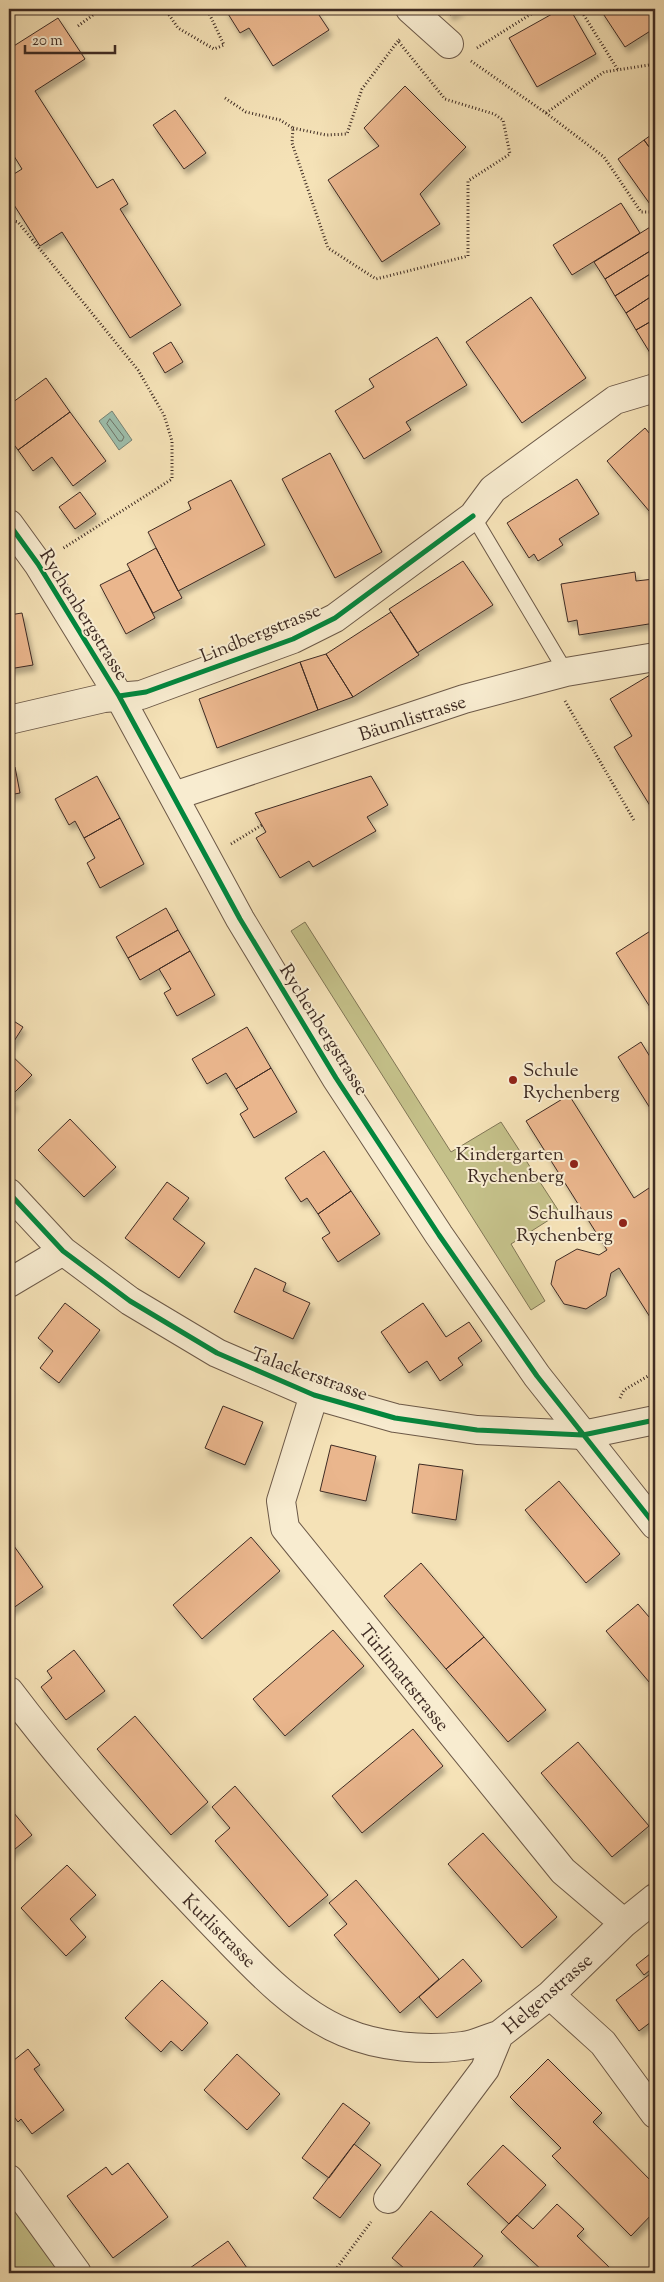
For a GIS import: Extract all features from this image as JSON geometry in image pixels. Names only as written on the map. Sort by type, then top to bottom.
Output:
[{"type":"street","points":[[413,12],[456,50]]},
{"type":"street","name":"Lindbergstrasse","points":[[119,696],[146,692],[293,639],[335,618],[473,516],[492,489],[615,400],[655,388]]},
{"type":"street","name":"Rychenbergstrasse","points":[[9,524],[38,564],[119,696],[240,918],[336,1078],[473,1284],[537,1376],[655,1525]]},
{"type":"street","name":"Bäumlistrasse","points":[[174,796],[464,699],[566,672],[655,657]]},
{"type":"street","points":[[9,720],[119,696]]},
{"type":"street","name":"Talackerstrasse","points":[[9,1192],[63,1251],[130,1301],[217,1353],[314,1395],[404,1420],[477,1430],[583,1435],[655,1420]]},
{"type":"street","points":[[9,1283],[63,1251]]},
{"type":"street","name":"Türlimattstrasse","points":[[314,1395],[281,1501],[286,1528],[563,1871],[624,1923]]},
{"type":"street","name":"Kurlistrasse","points":[[9,1691],[45,1739],[116,1822],[245,1957],[301,2007],[343,2032],[380,2044],[421,2047],[464,2046],[499,2035]]},
{"type":"street","name":"Helgenstrasse","points":[[388,2199],[485,2069],[499,2035],[550,1995],[624,1923],[655,1898]]},
{"type":"street","points":[[550,1995],[603,2043],[655,2114]]},
{"type":"street","points":[[9,2180],[77,2273]]},
{"type":"lane","points":[[473,516],[566,672]]},
{"type":"path","points":[[78,26],[101,9]]},
{"type":"path","points":[[165,9],[178,28],[214,49],[224,45],[207,9]]},
{"type":"path","points":[[539,9],[456,50],[604,158],[640,212],[655,212]]},
{"type":"path","points":[[580,9],[618,70]]},
{"type":"path","points":[[225,98],[246,112],[280,120],[293,128],[326,135],[347,134],[362,89],[398,41],[413,12]]},
{"type":"path","points":[[293,128],[292,143],[328,248],[376,278],[468,256],[468,181],[510,154],[503,120],[494,114],[445,99],[398,41]]},
{"type":"path","points":[[546,114],[604,72],[649,65]]},
{"type":"path","points":[[9,220],[18,222],[138,370],[164,415],[172,441],[172,479],[61,550]]},
{"type":"path","points":[[572,714],[635,822]]},
{"type":"path","points":[[224,849],[262,825]]},
{"type":"path","points":[[619,1401],[624,1390],[655,1372]]},
{"type":"path","points":[[333,2273],[388,2199]]},
{"type":"shaded area","points":[[305,922],[451,1152],[501,1122],[560,1213],[511,1244],[545,1301],[531,1310],[291,931]]},
{"type":"shaded area","points":[[9,2179],[77,2273],[9,2273]]},
{"type":"water","points":[[112,411],[132,440],[119,450],[99,421]]},
{"type":"building","points":[[225,9],[315,9],[329,30],[273,66],[249,28],[240,33]]},
{"type":"building","points":[[447,9],[462,9],[450,15]]},
{"type":"building","points":[[561,9],[570,9],[596,54],[537,87],[509,38]]},
{"type":"building","points":[[600,9],[655,9],[655,28],[625,47]]},
{"type":"building","points":[[58,18],[85,59],[35,91],[97,188],[113,179],[128,204],[120,209],[181,305],[130,338],[62,232],[40,246],[9,197],[9,177],[22,169],[9,148],[9,49]]},
{"type":"building","points":[[405,86],[466,147],[420,194],[440,224],[382,262],[328,180],[379,146],[364,128]]},
{"type":"building","points":[[175,110],[206,153],[184,169],[153,125]]},
{"type":"building","points":[[654,133],[655,135],[655,155],[644,140]]},
{"type":"building","points":[[644,140],[655,155],[655,205],[652,207],[618,159]]},
{"type":"building","points":[[621,203],[640,233],[572,275],[553,245]]},
{"type":"building","points":[[655,224],[655,248],[605,279],[594,262]]},
{"type":"building","points":[[655,248],[655,271],[615,296],[605,279]]},
{"type":"building","points":[[655,271],[655,294],[626,313],[615,296]]},
{"type":"building","points":[[655,294],[655,319],[636,330],[626,313]]},
{"type":"building","points":[[531,297],[586,378],[522,423],[466,342]]},
{"type":"building","points":[[655,319],[655,361],[636,330]]},
{"type":"building","points":[[437,337],[467,385],[406,422],[411,430],[364,459],[335,411],[374,387],[369,379]]},
{"type":"building","points":[[171,342],[183,362],[165,373],[153,353]]},
{"type":"building","points":[[46,378],[70,412],[18,450],[9,438],[9,405]]},
{"type":"building","points":[[70,412],[106,461],[73,486],[52,457],[33,471],[18,450]]},
{"type":"building","points":[[645,428],[655,440],[655,518],[607,461]]},
{"type":"building","points":[[330,453],[382,552],[335,578],[282,479]]},
{"type":"building","points":[[577,479],[599,514],[559,539],[563,545],[538,561],[534,554],[529,558],[507,523]]},
{"type":"building","points":[[231,480],[265,545],[178,591],[148,532],[191,509],[188,502]]},
{"type":"building","points":[[80,492],[96,514],[75,529],[59,507]]},
{"type":"building","points":[[156,548],[182,598],[153,613],[127,564]]},
{"type":"building","points":[[463,561],[493,605],[417,653],[389,609]]},
{"type":"building","points":[[130,570],[155,618],[126,634],[100,585]]},
{"type":"building","points":[[635,572],[636,581],[654,579],[655,623],[579,635],[577,620],[568,622],[561,584]]},
{"type":"building","points":[[391,612],[419,655],[353,697],[326,654]]},
{"type":"building","points":[[22,613],[33,665],[9,669],[9,615]]},
{"type":"building","points":[[326,654],[353,697],[318,710],[300,662]]},
{"type":"building","points":[[300,662],[318,710],[217,748],[199,699]]},
{"type":"building","points":[[655,672],[655,807],[652,809],[614,747],[632,736],[610,699]]},
{"type":"building","points":[[15,767],[20,793],[9,795],[9,769]]},
{"type":"building","points":[[97,776],[120,818],[84,838],[75,821],[69,825],[55,799]]},
{"type":"building","points":[[371,776],[388,805],[367,817],[376,831],[313,867],[309,861],[280,878],[256,838],[266,832],[255,813]]},
{"type":"building","points":[[120,818],[144,864],[100,888],[87,863],[95,858],[84,838]]},
{"type":"building","points":[[166,908],[178,930],[128,958],[116,937]]},
{"type":"building","points":[[655,928],[655,1015],[616,953]]},
{"type":"building","points":[[178,930],[190,951],[140,980],[128,958]]},
{"type":"building","points":[[190,951],[215,995],[177,1016],[164,993],[171,989],[159,969]]},
{"type":"building","points":[[9,1018],[23,1027],[9,1049]]},
{"type":"building","points":[[247,1027],[271,1068],[236,1089],[226,1073],[207,1084],[192,1059]]},
{"type":"building","points":[[641,1042],[655,1065],[655,1116],[618,1057]]},
{"type":"building","points":[[9,1053],[32,1075],[9,1098]]},
{"type":"building","points":[[271,1068],[297,1112],[254,1138],[240,1114],[248,1109],[236,1089]]},
{"type":"building","name":"Schulhaus Rychenberg","points":[[569,1095],[634,1198],[655,1184],[655,1325],[619,1268],[611,1273],[606,1296],[586,1309],[564,1304],[551,1284],[556,1261],[577,1249],[599,1255],[607,1250],[526,1121]]},
{"type":"building","points":[[9,1098],[15,1103],[9,1110]]},
{"type":"building","points":[[70,1119],[116,1167],[84,1197],[38,1150]]},
{"type":"building","points":[[324,1151],[351,1191],[318,1214],[307,1198],[301,1202],[285,1178]]},
{"type":"building","points":[[167,1182],[189,1198],[173,1219],[205,1243],[179,1278],[125,1238]]},
{"type":"building","points":[[351,1191],[380,1234],[338,1262],[322,1238],[330,1233],[318,1214]]},
{"type":"building","points":[[255,1268],[286,1283],[283,1291],[310,1303],[293,1339],[234,1312]]},
{"type":"building","points":[[65,1303],[100,1330],[59,1383],[40,1368],[53,1351],[38,1338]]},
{"type":"building","points":[[423,1303],[446,1337],[469,1322],[482,1341],[458,1358],[463,1365],[440,1381],[427,1361],[409,1373],[381,1332]]},
{"type":"building","points":[[223,1406],[263,1422],[245,1465],[205,1448]]},
{"type":"building","points":[[331,1445],[376,1456],[366,1501],[320,1491]]},
{"type":"building","points":[[419,1464],[463,1470],[456,1520],[412,1513]]},
{"type":"building","points":[[559,1481],[620,1554],[586,1583],[525,1510]]},
{"type":"building","points":[[251,1537],[280,1571],[202,1639],[173,1605]]},
{"type":"building","points":[[9,1539],[43,1587],[9,1611]]},
{"type":"building","points":[[421,1563],[484,1637],[446,1669],[384,1596]]},
{"type":"building","points":[[638,1604],[655,1624],[655,1689],[606,1631]]},
{"type":"building","points":[[333,1630],[364,1666],[285,1736],[253,1699]]},
{"type":"building","points":[[484,1637],[546,1710],[508,1742],[446,1669]]},
{"type":"building","points":[[74,1650],[105,1691],[66,1720],[41,1687],[52,1678],[47,1671]]},
{"type":"building","points":[[135,1716],[208,1802],[171,1835],[97,1749]]},
{"type":"building","points":[[413,1729],[443,1766],[362,1833],[332,1796]]},
{"type":"building","points":[[578,1742],[649,1826],[612,1857],[541,1773]]},
{"type":"building","points":[[235,1786],[328,1895],[289,1927],[215,1841],[230,1828],[212,1807]]},
{"type":"building","points":[[9,1807],[32,1835],[9,1854]]},
{"type":"building","points":[[483,1833],[557,1917],[522,1948],[448,1864]]},
{"type":"building","points":[[67,1865],[96,1895],[70,1919],[86,1937],[66,1956],[21,1908]]},
{"type":"building","points":[[356,1880],[439,1979],[400,2013],[334,1935],[347,1924],[329,1903]]},
{"type":"building","points":[[655,1950],[655,1966],[644,1975],[636,1965]]},
{"type":"building","points":[[463,1959],[482,1981],[437,2018],[419,1997]]},
{"type":"building","points":[[654,1971],[655,2019],[639,2031],[616,2000]]},
{"type":"building","points":[[162,1980],[208,2023],[182,2051],[171,2041],[161,2052],[125,2018]]},
{"type":"building","points":[[28,2049],[40,2065],[34,2069],[64,2110],[32,2134],[21,2119],[18,2122],[9,2110],[9,2064]]},
{"type":"building","points":[[237,2054],[280,2094],[247,2130],[204,2090]]},
{"type":"building","points":[[548,2059],[602,2113],[593,2122],[655,2185],[655,2211],[631,2236],[552,2156],[561,2148],[510,2097]]},
{"type":"building","points":[[343,2103],[370,2123],[329,2178],[302,2158]]},
{"type":"building","points":[[354,2144],[381,2165],[340,2218],[313,2198]]},
{"type":"building","points":[[503,2145],[546,2185],[509,2224],[467,2184]]},
{"type":"building","points":[[128,2163],[168,2217],[113,2258],[67,2196],[106,2167],[112,2175]]},
{"type":"building","points":[[557,2204],[584,2229],[577,2236],[609,2267],[602,2273],[545,2273],[501,2232],[517,2215],[533,2229]]},
{"type":"building","points":[[431,2211],[483,2256],[468,2273],[410,2273],[392,2258]]},
{"type":"building","points":[[228,2241],[247,2268],[239,2273],[183,2273]]},
{"type":"cycle path","points":[[119,696],[146,692],[293,639],[335,618],[473,516]]},
{"type":"cycle path","points":[[9,524],[38,564],[119,696],[240,919],[336,1078],[439,1235],[537,1376],[655,1525]]},
{"type":"cycle path","points":[[9,1193],[63,1251],[130,1301],[217,1353],[314,1395],[395,1418],[477,1430],[583,1435],[655,1420]]},
{"type":"place","name":"Schule Rychenberg","points":[[513,1080]]},
{"type":"place","name":"Kindergarten Rychenberg","points":[[574,1164]]},
{"type":"place","name":"Schulhaus Rychenberg","points":[[623,1223]]}]
